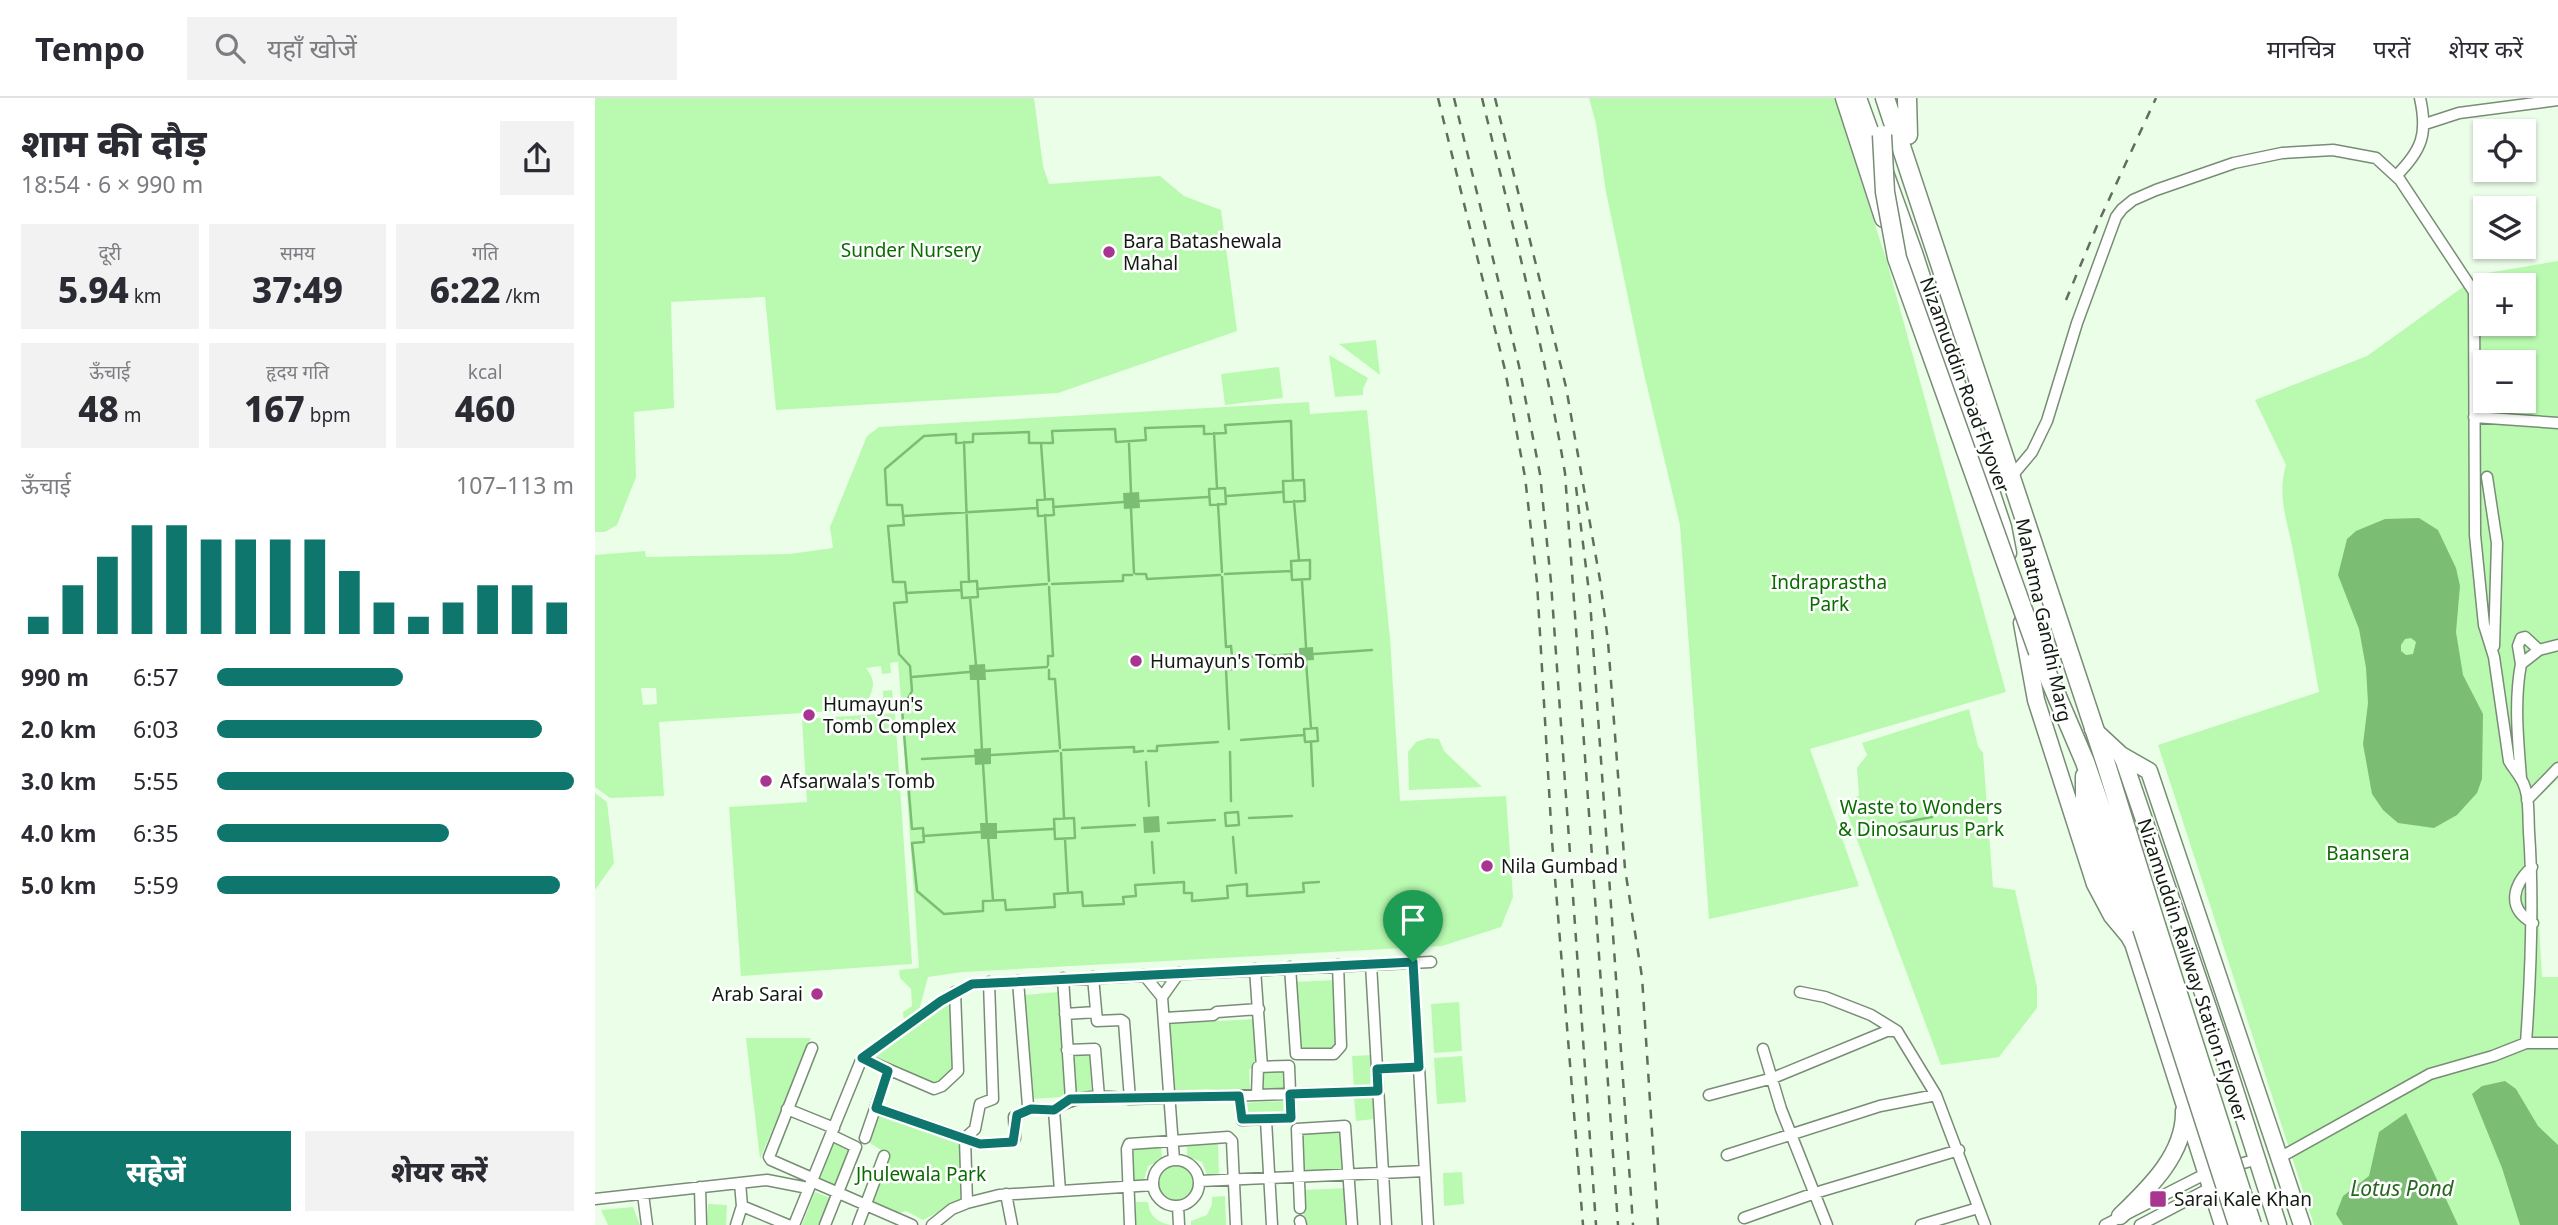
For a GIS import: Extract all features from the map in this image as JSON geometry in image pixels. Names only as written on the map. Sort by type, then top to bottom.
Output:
[{"type":"highway","points":[[1845,98],[1897,258]]},
{"type":"highway","name":"Mahatma Gandhi Marg","points":[[1857,98],[1913,253],[1980,458]]},
{"type":"highway","points":[[1884,98],[1882,135],[1885,192],[1897,258]]},
{"type":"highway","name":"Nizamuddin Road Flyover","points":[[1884,98],[1967,351]]},
{"type":"highway","points":[[1896,98],[1945,248],[1967,351]]},
{"type":"highway","points":[[1907,98],[1908,135]]},
{"type":"highway","name":"Nizamuddin Road Flyover","points":[[1897,258],[2038,652],[2085,762]]},
{"type":"highway","name":"Mahatma Gandhi Marg","points":[[1967,351],[2094,729]]},
{"type":"highway","name":"Nizamuddin Railway Station Flyover","points":[[2094,729],[2126,855],[2238,1225]]},
{"type":"highway","points":[[2085,762],[2085,805],[2132,940]]},
{"type":"highway","name":"Nizamuddin Railway Station Flyover","points":[[2085,762],[2126,855],[2252,1225]]},
{"type":"main road","name":"Mahatma Gandhi Marg","points":[[1980,458],[2003,527],[2036,700],[2095,884],[2112,916],[2132,940],[2223,1225]]},
{"type":"main road","name":"Mahatma Gandhi Marg","points":[[2094,729],[2122,755],[2219,1040],[2278,1225]]},
{"type":"main road","points":[[2122,755],[2149,771],[2302,1225]]},
{"type":"main road","points":[[2169,1056],[2219,1040]]},
{"type":"main road","points":[[2120,1216],[2147,1190],[2171,1158],[2182,1137],[2185,1122],[2184,1102]]},
{"type":"street","points":[[2396,176],[2413,158],[2425,124],[2420,98]]},
{"type":"street","points":[[2425,124],[2459,113],[2558,100]]},
{"type":"street","points":[[2011,477],[2032,452],[2047,421],[2077,323],[2116,217],[2133,200],[2234,163],[2282,152],[2333,150],[2376,158],[2396,176],[2474,292],[2475,535],[2484,625],[2494,657],[2509,761],[2521,778]]},
{"type":"street","points":[[2474,417],[2558,423]]},
{"type":"street","points":[[2487,477],[2497,543],[2494,657]]},
{"type":"street","points":[[2526,1043],[2533,923],[2527,800],[2521,778],[2517,733],[2521,664],[2518,646],[2521,638],[2532,640],[2539,650]]},
{"type":"street","points":[[2521,664],[2539,650],[2558,645]]},
{"type":"street","points":[[2527,800],[2558,768]]},
{"type":"street","points":[[2532,867],[2520,878],[2515,888],[2517,909],[2523,918],[2533,923]]},
{"type":"street","points":[[1413,962],[1428,1225]]},
{"type":"street","points":[[794,1225],[862,1058],[955,992],[972,984],[1431,962]]},
{"type":"street","points":[[1370,964],[1386,1225]]},
{"type":"street","points":[[1239,1096],[1241,1119],[1292,1118],[1290,1060],[1298,1056],[1334,1054],[1341,1050],[1338,965]]},
{"type":"street","points":[[1290,967],[1294,1044],[1298,1056]]},
{"type":"street","points":[[1255,969],[1262,1067]]},
{"type":"street","points":[[1162,996],[1179,973]]},
{"type":"street","points":[[1145,975],[1162,996],[1174,1160]]},
{"type":"street","points":[[1093,977],[1097,1021],[1124,1022],[1130,1100]]},
{"type":"street","points":[[1063,978],[1070,1099]]},
{"type":"street","points":[[1018,981],[1027,1102],[1031,1109]]},
{"type":"street","points":[[967,1202],[965,1138],[975,1129],[981,1104],[993,1099],[989,982]]},
{"type":"street","points":[[862,1058],[888,1071],[938,1089],[958,1073],[955,992]]},
{"type":"street","points":[[1800,992],[1825,997],[1871,1015],[1897,1031],[1936,1095],[1959,1150],[1985,1225]]},
{"type":"street","points":[[1164,1018],[1259,1009]]},
{"type":"street","points":[[1065,1014],[1095,1012]]},
{"type":"street","points":[[1709,1095],[1773,1078],[1887,1031],[1897,1031]]},
{"type":"street","points":[[2279,1158],[2430,1074],[2493,1056],[2526,1043],[2558,1043]]},
{"type":"street","points":[[811,1048],[769,1157],[811,1182],[905,1224]]},
{"type":"street","points":[[1067,1050],[1095,1049],[1099,1097]]},
{"type":"street","points":[[1763,1049],[1792,1135],[1827,1225]]},
{"type":"street","points":[[1257,1095],[1258,1067],[1289,1066]]},
{"type":"street","points":[[1377,1069],[1419,1067]]},
{"type":"street","points":[[865,1138],[888,1071]]},
{"type":"street","points":[[876,1108],[980,1144],[1013,1142],[1014,1117],[1031,1109],[1054,1110],[1070,1099],[1099,1097],[1130,1100],[1378,1091]]},
{"type":"street","points":[[1727,1155],[1880,1106],[1936,1095]]},
{"type":"street","points":[[787,1109],[856,1146],[825,1225]]},
{"type":"street","points":[[1054,1110],[1060,1191]]},
{"type":"street","points":[[1266,1120],[1275,1224]]},
{"type":"street","points":[[1300,1208],[1296,1131],[1300,1127],[1346,1127],[1352,1225]]},
{"type":"street","points":[[1130,1225],[1129,1144],[1230,1137],[1236,1225]]},
{"type":"street","points":[[1744,1218],[1815,1193],[1959,1150]]},
{"type":"street","points":[[857,1225],[884,1156]]},
{"type":"street","points":[[2140,1225],[2209,1180],[2258,1159]]},
{"type":"street","points":[[2105,1225],[2120,1216],[2258,1159]]},
{"type":"street","points":[[1174,1160],[1188,1163],[1194,1168],[1200,1181],[1192,1200],[1178,1206],[1164,1203],[1153,1185],[1157,1171],[1167,1162],[1174,1160]]},
{"type":"street","points":[[1200,1181],[1425,1171]]},
{"type":"street","points":[[595,1199],[767,1180],[811,1182]]},
{"type":"street","points":[[736,1225],[742,1206],[740,1183]]},
{"type":"street","points":[[932,1225],[952,1209],[967,1202],[1006,1194],[1153,1185]]},
{"type":"street","points":[[700,1187],[701,1225]]},
{"type":"street","points":[[643,1194],[647,1225]]},
{"type":"street","points":[[1006,1194],[1012,1225]]},
{"type":"street","points":[[742,1206],[788,1225]]},
{"type":"street","points":[[1178,1206],[1179,1225]]},
{"type":"street","points":[[1920,1225],[1978,1208]]},
{"type":"green space","name":"Sunder Nursery","points":[[595,98],[1034,98],[1043,166],[1049,184],[1160,176],[1184,196],[1221,210],[1237,331],[1058,393],[776,410],[765,297],[671,302],[674,408],[634,412],[636,477],[617,525],[605,532],[595,532]]},
{"type":"green space","name":"Indraprastha Park","points":[[1589,98],[1834,98],[1887,262],[2006,692],[1810,749],[1859,886],[1709,919],[1680,525],[1644,374]]},
{"type":"green space","name":"Baansera","points":[[2558,261],[2558,779],[2532,803],[2542,977],[2558,977],[2558,1225],[2314,1225],[2158,745],[2319,692],[2284,511],[2282,489],[2286,465],[2255,400],[2367,356],[2473,280],[2473,336],[2536,336],[2536,273],[2487,273]]},
{"type":"green space","points":[[1376,340],[1380,375],[1339,344]]},
{"type":"green space","points":[[1329,355],[1368,378],[1363,395],[1335,397]]},
{"type":"green space","points":[[1279,367],[1283,398],[1225,405],[1221,374]]},
{"type":"green space","points":[[1309,402],[1310,414],[1367,410],[1390,638],[1400,801],[1506,796],[1513,897],[1501,927],[1442,946],[963,972],[928,977],[918,1014],[904,1021],[903,1012],[912,1006],[911,989],[900,978],[899,970],[919,968],[901,707],[659,722],[664,796],[610,798],[595,787],[595,555],[645,551],[646,557],[790,554],[833,548],[830,527],[867,436],[879,427]],"holes":[[[898,662],[901,700],[893,700],[892,690],[883,691],[883,699],[868,700],[873,683],[866,668],[881,666],[882,674],[891,673],[890,663]],[[641,688],[656,688],[657,704],[643,705]]]},
{"type":"green space","name":"Waste to Wonders & Dinosaurus Park","points":[[1969,709],[1978,746],[1983,753],[1993,887],[2015,890],[2037,987],[2037,1008],[1999,1057],[1941,1065],[1844,805],[1859,795],[1857,768],[1867,755],[1862,743]]},
{"type":"green space","points":[[895,713],[912,964],[741,976],[729,807],[807,802],[802,719]]},
{"type":"green space","points":[[1428,738],[1439,739],[1444,751],[1482,787],[1409,790],[1408,752],[1416,742]]},
{"type":"green space","points":[[595,793],[607,802],[614,863],[595,890]]},
{"type":"green space","points":[[1336,980],[1338,1044],[1329,1058],[1301,1057],[1292,982]]},
{"type":"green space","points":[[1059,992],[1065,1097],[1030,1099],[1024,995]]},
{"type":"green space","points":[[954,1000],[956,1070],[936,1088],[869,1058]]},
{"type":"green space","points":[[1459,1002],[1462,1051],[1434,1053],[1431,1004]]},
{"type":"green space","points":[[1253,1019],[1256,1068],[1249,1069],[1250,1089],[1173,1093],[1168,1024]]},
{"type":"green space","points":[[746,1038],[811,1038],[760,1159]]},
{"type":"green space","points":[[1089,1052],[1092,1092],[1074,1093],[1072,1053]]},
{"type":"green space","points":[[1372,1055],[1373,1088],[1354,1089],[1352,1056]]},
{"type":"green space","points":[[1462,1056],[1466,1102],[1437,1104],[1434,1058]]},
{"type":"green space","points":[[1284,1070],[1285,1089],[1260,1090],[1259,1071]]},
{"type":"green space","points":[[1373,1096],[1374,1119],[1356,1121],[1354,1097]]},
{"type":"green space","points":[[1285,1101],[1286,1114],[1244,1116],[1243,1103]]},
{"type":"green space","name":"Jhulewala Park","points":[[878,1112],[967,1141],[960,1160],[963,1199],[923,1220],[906,1211],[893,1215],[871,1205],[886,1153],[867,1141]]},
{"type":"green space","points":[[1345,1128],[1346,1171],[1300,1173],[1298,1130]]},
{"type":"green space","points":[[1187,1141],[1218,1141],[1219,1175],[1207,1175],[1202,1162],[1187,1157]]},
{"type":"green space","points":[[834,1143],[849,1149],[835,1186],[819,1181]]},
{"type":"green space","points":[[1161,1144],[1162,1160],[1148,1166],[1144,1180],[1132,1180],[1130,1146]]},
{"type":"green space","points":[[1177,1166],[1190,1171],[1195,1184],[1190,1197],[1177,1202],[1164,1197],[1159,1184],[1164,1171]]},
{"type":"green space","points":[[1462,1172],[1464,1204],[1444,1206],[1443,1173]]},
{"type":"green space","points":[[1349,1188],[1351,1225],[1304,1225],[1303,1190]]},
{"type":"green space","points":[[815,1192],[831,1198],[820,1225],[802,1225]]},
{"type":"green space","points":[[1225,1196],[1226,1225],[1191,1225],[1191,1221],[1207,1215],[1212,1197]]},
{"type":"green space","points":[[1136,1202],[1148,1202],[1155,1218],[1171,1225],[1136,1225]]},
{"type":"green space","points":[[708,1204],[727,1205],[726,1225],[707,1225]]},
{"type":"green space","points":[[633,1207],[640,1225],[608,1225],[601,1210]]},
{"type":"water","points":[[1139,492],[1140,508],[1124,509],[1123,493]]},
{"type":"water","points":[[2419,518],[2438,530],[2456,568],[2460,586],[2456,632],[2463,675],[2483,714],[2482,779],[2477,793],[2457,815],[2434,828],[2398,823],[2383,810],[2372,794],[2363,744],[2368,703],[2366,668],[2359,629],[2338,575],[2347,539],[2356,531],[2385,519]],"holes":[[[2411,638],[2416,642],[2413,654],[2406,655],[2401,651],[2405,639]]]},
{"type":"water","points":[[1313,647],[1314,660],[1299,661],[1299,648]]},
{"type":"water","points":[[985,664],[986,680],[970,680],[969,665]]},
{"type":"water","points":[[991,748],[991,764],[975,765],[974,749]]},
{"type":"water","points":[[1159,816],[1160,832],[1144,833],[1143,817]]},
{"type":"water","points":[[980,823],[997,823],[997,839],[981,839]]},
{"type":"water","name":"Lotus Pond","points":[[2505,1081],[2516,1089],[2538,1126],[2558,1145],[2558,1225],[2520,1225],[2502,1168],[2472,1094],[2482,1086]]},
{"type":"water","name":"Lotus Pond","points":[[2406,1113],[2458,1225],[2343,1225],[2336,1214],[2343,1196],[2369,1176],[2379,1132]]},
{"type":"waterway","points":[[1293,481],[1291,421],[1225,425],[1226,433],[1204,434],[1204,426],[1145,428],[1146,440],[1116,442],[1115,429],[1052,431],[1053,443],[1029,443],[1029,432],[973,434],[973,442],[956,443],[956,434],[924,436],[885,469],[887,505],[902,505],[904,525],[888,526],[893,582],[905,582],[907,602],[894,603],[899,654],[910,666],[912,691],[902,709],[912,829],[923,828],[924,842],[912,843],[917,891],[944,914],[983,911],[983,901],[1005,900],[1006,910],[1055,907],[1054,894],[1082,892],[1083,906],[1124,904],[1123,897],[1136,896],[1135,885],[1184,882],[1184,893],[1192,893],[1192,901],[1228,898],[1227,886],[1247,884],[1247,896],[1304,892],[1303,883],[1319,882]]},
{"type":"waterway","points":[[1214,433],[1217,488]]},
{"type":"waterway","points":[[964,442],[969,582]]},
{"type":"waterway","points":[[1041,443],[1045,499]]},
{"type":"waterway","points":[[1129,443],[1131,493]]},
{"type":"waterway","points":[[1304,480],[1305,501],[1284,502],[1283,481],[1304,480]]},
{"type":"waterway","points":[[1225,488],[1226,504],[1210,505],[1209,489],[1225,488]]},
{"type":"waterway","points":[[1227,496],[1282,492]]},
{"type":"waterway","points":[[1140,501],[1208,497]]},
{"type":"waterway","points":[[1053,499],[1054,515],[1038,516],[1037,500],[1053,499]]},
{"type":"waterway","points":[[1294,501],[1299,560]]},
{"type":"waterway","points":[[1053,507],[1124,502]]},
{"type":"waterway","points":[[1218,504],[1222,572]]},
{"type":"waterway","points":[[903,516],[1037,508]]},
{"type":"waterway","points":[[1131,509],[1134,573]]},
{"type":"waterway","points":[[1045,515],[1049,581]]},
{"type":"waterway","points":[[1310,560],[1310,579],[1292,580],[1291,561],[1310,560]]},
{"type":"waterway","points":[[1225,574],[1291,571]]},
{"type":"waterway","points":[[1136,574],[1146,574],[1147,579],[1220,575]]},
{"type":"waterway","points":[[1052,584],[1123,581],[1123,575],[1132,575]]},
{"type":"waterway","points":[[1222,577],[1226,647],[1231,646],[1232,656]]},
{"type":"waterway","points":[[977,581],[978,597],[962,598],[961,582],[977,581]]},
{"type":"waterway","points":[[1302,581],[1306,647]]},
{"type":"waterway","points":[[977,589],[1047,584]]},
{"type":"waterway","points":[[1048,665],[1048,656],[1053,656],[1049,587]]},
{"type":"waterway","points":[[906,593],[961,590]]},
{"type":"waterway","points":[[970,598],[976,665]]},
{"type":"waterway","points":[[1314,654],[1372,650]]},
{"type":"waterway","points":[[1234,658],[1299,654]]},
{"type":"waterway","points":[[1229,729],[1226,670],[1232,669],[1232,660]]},
{"type":"waterway","points":[[1306,661],[1311,728]]},
{"type":"waterway","points":[[985,671],[1047,667]]},
{"type":"waterway","points":[[1049,670],[1049,679],[1055,679],[1060,748]]},
{"type":"waterway","points":[[912,677],[969,672]]},
{"type":"waterway","points":[[978,680],[982,750]]},
{"type":"waterway","points":[[1317,728],[1318,741],[1305,742],[1304,729],[1317,728]]},
{"type":"waterway","points":[[1241,740],[1304,735]]},
{"type":"waterway","points":[[1148,751],[1157,751],[1157,746],[1218,742]]},
{"type":"waterway","points":[[1311,742],[1313,786]]},
{"type":"waterway","points":[[1063,750],[1134,747],[1134,752],[1143,751]]},
{"type":"waterway","points":[[991,755],[1058,751]]},
{"type":"waterway","points":[[1230,752],[1231,801]]},
{"type":"waterway","points":[[1061,753],[1064,818]]},
{"type":"waterway","points":[[922,759],[975,756]]},
{"type":"waterway","points":[[1146,762],[1149,806]]},
{"type":"waterway","points":[[983,764],[987,827]]},
{"type":"waterway","points":[[1238,812],[1239,825],[1226,826],[1225,813],[1238,812]]},
{"type":"waterway","points":[[1249,818],[1292,816]]},
{"type":"waterway","points":[[1900,823],[1932,817]]},
{"type":"waterway","points":[[1074,818],[1075,838],[1055,839],[1054,819],[1074,818]]},
{"type":"waterway","points":[[1168,823],[1215,820]]},
{"type":"waterway","points":[[1082,828],[1135,825]]},
{"type":"waterway","points":[[997,832],[1053,829]]},
{"type":"waterway","points":[[923,836],[981,832]]},
{"type":"waterway","points":[[988,837],[993,900]]},
{"type":"waterway","points":[[1233,837],[1236,873]]},
{"type":"waterway","points":[[1065,839],[1068,893]]},
{"type":"waterway","points":[[1152,842],[1154,873]]},
{"type":"railway","points":[[1438,98],[1505,370],[1525,477],[1537,582],[1552,841],[1583,1225]]},
{"type":"railway","points":[[1454,98],[1519,366],[1540,474],[1551,582],[1596,1225]]},
{"type":"railway","points":[[1482,98],[1537,332],[1565,473],[1618,1225]]},
{"type":"railway","points":[[1495,98],[1566,387],[1600,580],[1608,641],[1625,869],[1642,977],[1658,1225]]},
{"type":"railway","points":[[2066,300],[2156,98]]},
{"type":"railway","points":[[1576,487],[1590,600],[1633,1225]]},
{"type":"place","name":"Bara Batashewala Mahal","points":[[1109,252]]},
{"type":"place","name":"Humayun's Tomb","points":[[1136,661]]},
{"type":"place","name":"Humayun's Tomb Complex","points":[[809,715]]},
{"type":"place","name":"Afsarwala's Tomb","points":[[766,781]]},
{"type":"place","name":"Nila Gumbad","points":[[1487,866]]},
{"type":"place","name":"Arab Sarai","points":[[817,994]]},
{"type":"place","name":"Sarai Kale Khan","points":[[2158,1199]]},
{"type":"route","points":[[1413,962],[1419,1067],[1377,1069],[1378,1091],[1290,1094],[1291,1118],[1242,1119],[1239,1096],[1070,1099],[1054,1110],[1031,1109],[1014,1117],[1013,1142],[980,1144],[876,1108],[888,1071],[862,1058],[941,1001],[972,984],[1413,962]]}]
